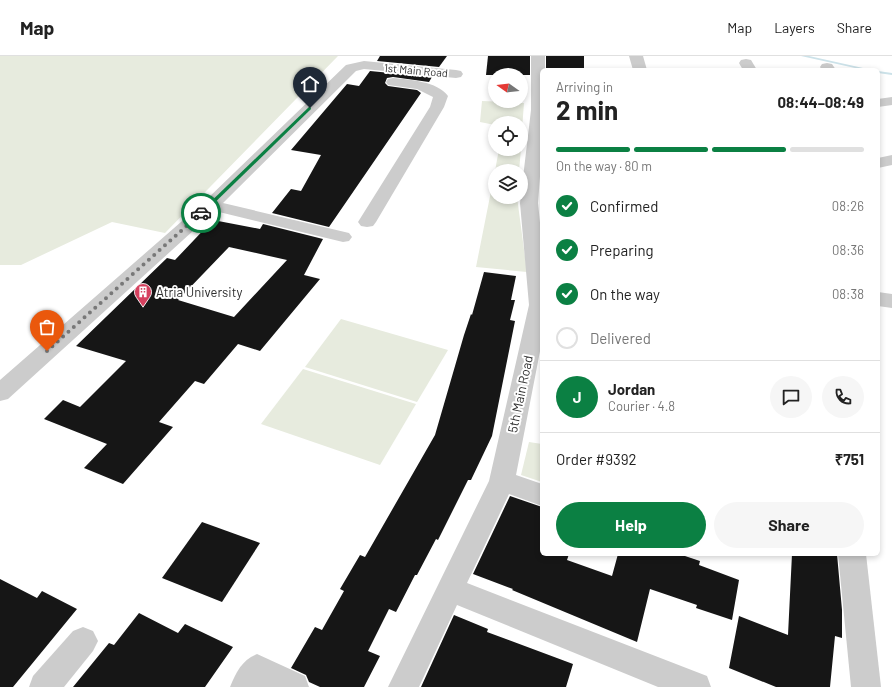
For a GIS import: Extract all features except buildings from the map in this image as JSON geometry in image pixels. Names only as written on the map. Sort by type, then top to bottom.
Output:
[{"type":"street","name":"5th Main Road","points":[[403,687],[502,481],[540,305],[529,203],[540,110],[538,56]]},
{"type":"street","points":[[636,56],[639,68]]},
{"type":"street","name":"1st Main Road","points":[[0,393],[211,205],[343,75],[352,68],[364,65],[456,74]]},
{"type":"street","points":[[343,75],[422,86],[432,89],[441,96],[437,107],[367,222]]},
{"type":"street","points":[[880,103],[892,101]]},
{"type":"street","points":[[880,163],[892,160]]},
{"type":"street","points":[[211,205],[342,237]]},
{"type":"street","points":[[880,299],[892,301]]},
{"type":"street","points":[[502,481],[540,494]]},
{"type":"street","points":[[852,556],[866,687]]},
{"type":"street","points":[[449,589],[696,687]]},
{"type":"street","points":[[44,687],[83,641]]},
{"type":"street","points":[[245,687],[257,669],[294,687]]},
{"type":"shaded area","points":[[0,56],[338,56],[165,233],[112,222],[21,265],[0,265]]},
{"type":"shaded area","points":[[482,101],[488,101],[488,108],[524,108],[523,116],[488,116],[488,124],[480,122]]},
{"type":"shaded area","points":[[498,156],[520,156],[520,164],[496,164]]},
{"type":"shaded area","points":[[488,204],[518,204],[527,272],[476,267]]},
{"type":"shaded area","points":[[341,319],[448,350],[417,402],[305,367]]},
{"type":"shaded area","points":[[303,369],[416,404],[380,465],[261,424]]},
{"type":"shaded area","points":[[529,442],[540,444],[540,481],[521,475]]},
{"type":"waterway","points":[[803,56],[860,68]]},
{"type":"waterway","points":[[880,72],[892,74]]},
{"type":"way so far","points":[[47,351],[154,257],[201,213]]},
{"type":"place","name":"Atria University","points":[[143,307]]},
{"type":"route","points":[[201,213],[310,108]]}]
